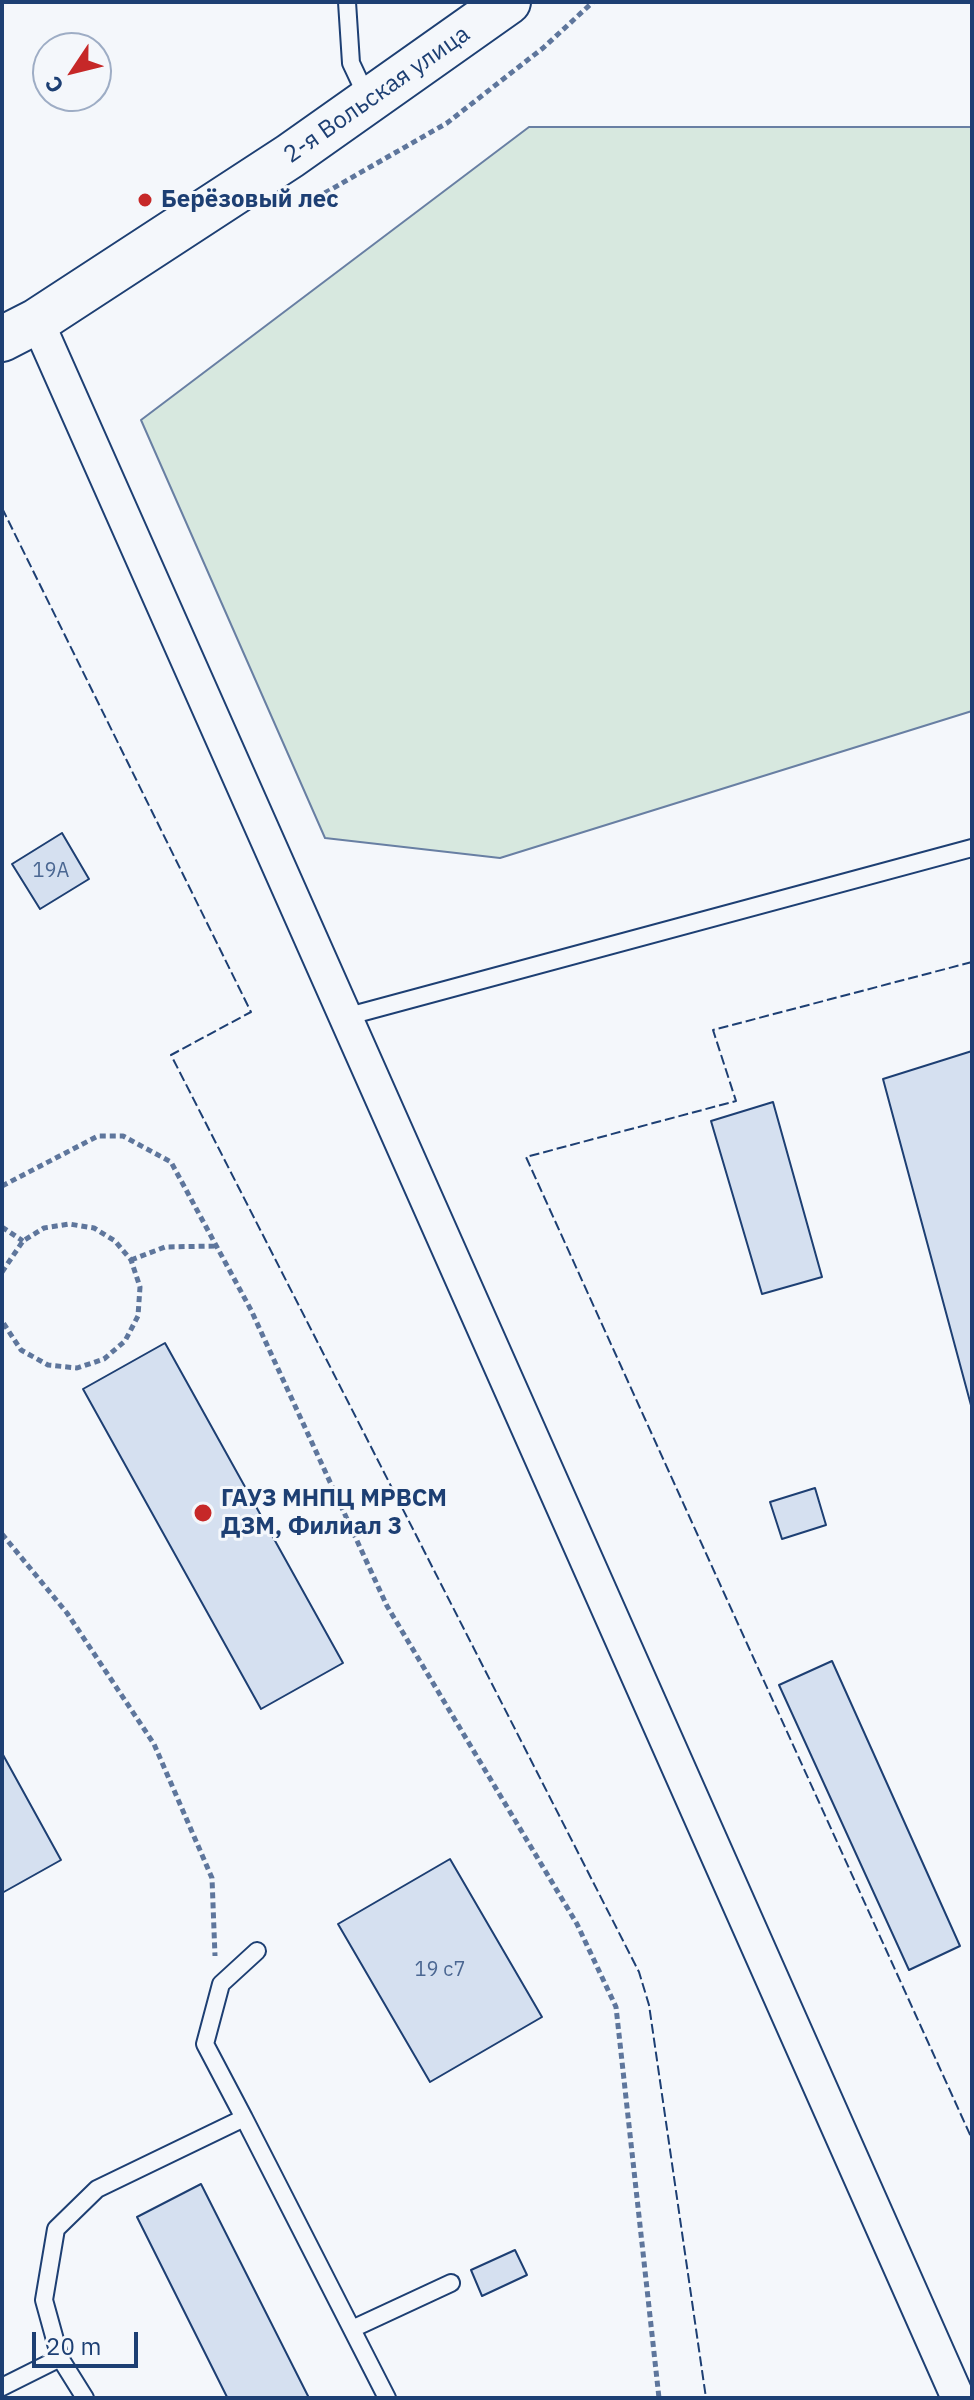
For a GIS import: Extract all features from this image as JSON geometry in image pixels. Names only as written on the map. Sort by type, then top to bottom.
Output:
[{"type":"main road","name":"2-я Вольская улица","points":[[20,330],[369,102],[508,2]]},
{"type":"street","points":[[20,330],[345,1017],[958,2398]]},
{"type":"lane","points":[[347,2],[351,63],[369,102]]},
{"type":"lane","points":[[345,1017],[972,848]]},
{"type":"lane","points":[[257,1951],[221,1984],[205,2044],[387,2398]]},
{"type":"lane","points":[[85,2398],[60,2358],[44,2300],[56,2229],[97,2189],[244,2118]]},
{"type":"lane","points":[[352,2329],[451,2283]]},
{"type":"lane","points":[[2,2387],[60,2358]]},
{"type":"path","points":[[316,198],[447,123],[543,48],[593,2]]},
{"type":"path","points":[[2,1186],[98,1136],[123,1136],[171,1162],[251,1310],[387,1606],[577,1924],[616,2007],[659,2398]]},
{"type":"path","points":[[2,1227],[23,1241]]},
{"type":"path","points":[[2,1272],[23,1241],[44,1228],[94,1228],[115,1241],[131,1260],[140,1287],[138,1316],[125,1341],[104,1359],[77,1368],[48,1365],[21,1350],[2,1321]]},
{"type":"path","points":[[131,1260],[165,1247],[216,1246]]},
{"type":"path","points":[[2,1534],[67,1613],[154,1744],[212,1878],[213,1942],[221,1984]]},
{"type":"shaded area","points":[[529,127],[972,127],[972,711],[500,858],[325,838],[141,420]]},
{"type":"building","points":[[62,833],[89,879],[40,909],[12,864]]},
{"type":"building","points":[[972,1051],[972,1409],[883,1079]]},
{"type":"building","points":[[773,1102],[822,1277],[762,1294],[711,1121]]},
{"type":"building","points":[[165,1343],[343,1663],[261,1709],[83,1389]]},
{"type":"building","points":[[815,1488],[826,1525],[782,1539],[770,1502]]},
{"type":"building","points":[[832,1661],[960,1946],[909,1970],[779,1685]]},
{"type":"building","points":[[2,1753],[61,1860],[2,1893]]},
{"type":"building","points":[[450,1859],[542,2017],[430,2082],[338,1924]]},
{"type":"building","points":[[201,2184],[309,2398],[227,2397],[137,2217]]},
{"type":"building","points":[[515,2250],[527,2275],[482,2296],[471,2270]]},
{"type":"fence","points":[[2,508],[251,1012],[171,1055],[639,1972],[649,2005],[706,2398]]},
{"type":"fence","points":[[972,962],[713,1030],[736,1101],[526,1157],[972,2139]]},
{"type":"place","name":"Берёзовый лес","points":[[145,200]]},
{"type":"place","name":"ГАУЗ МНПЦ МРВСМ ДЗМ, Филиал 3","points":[[203,1513]]}]
